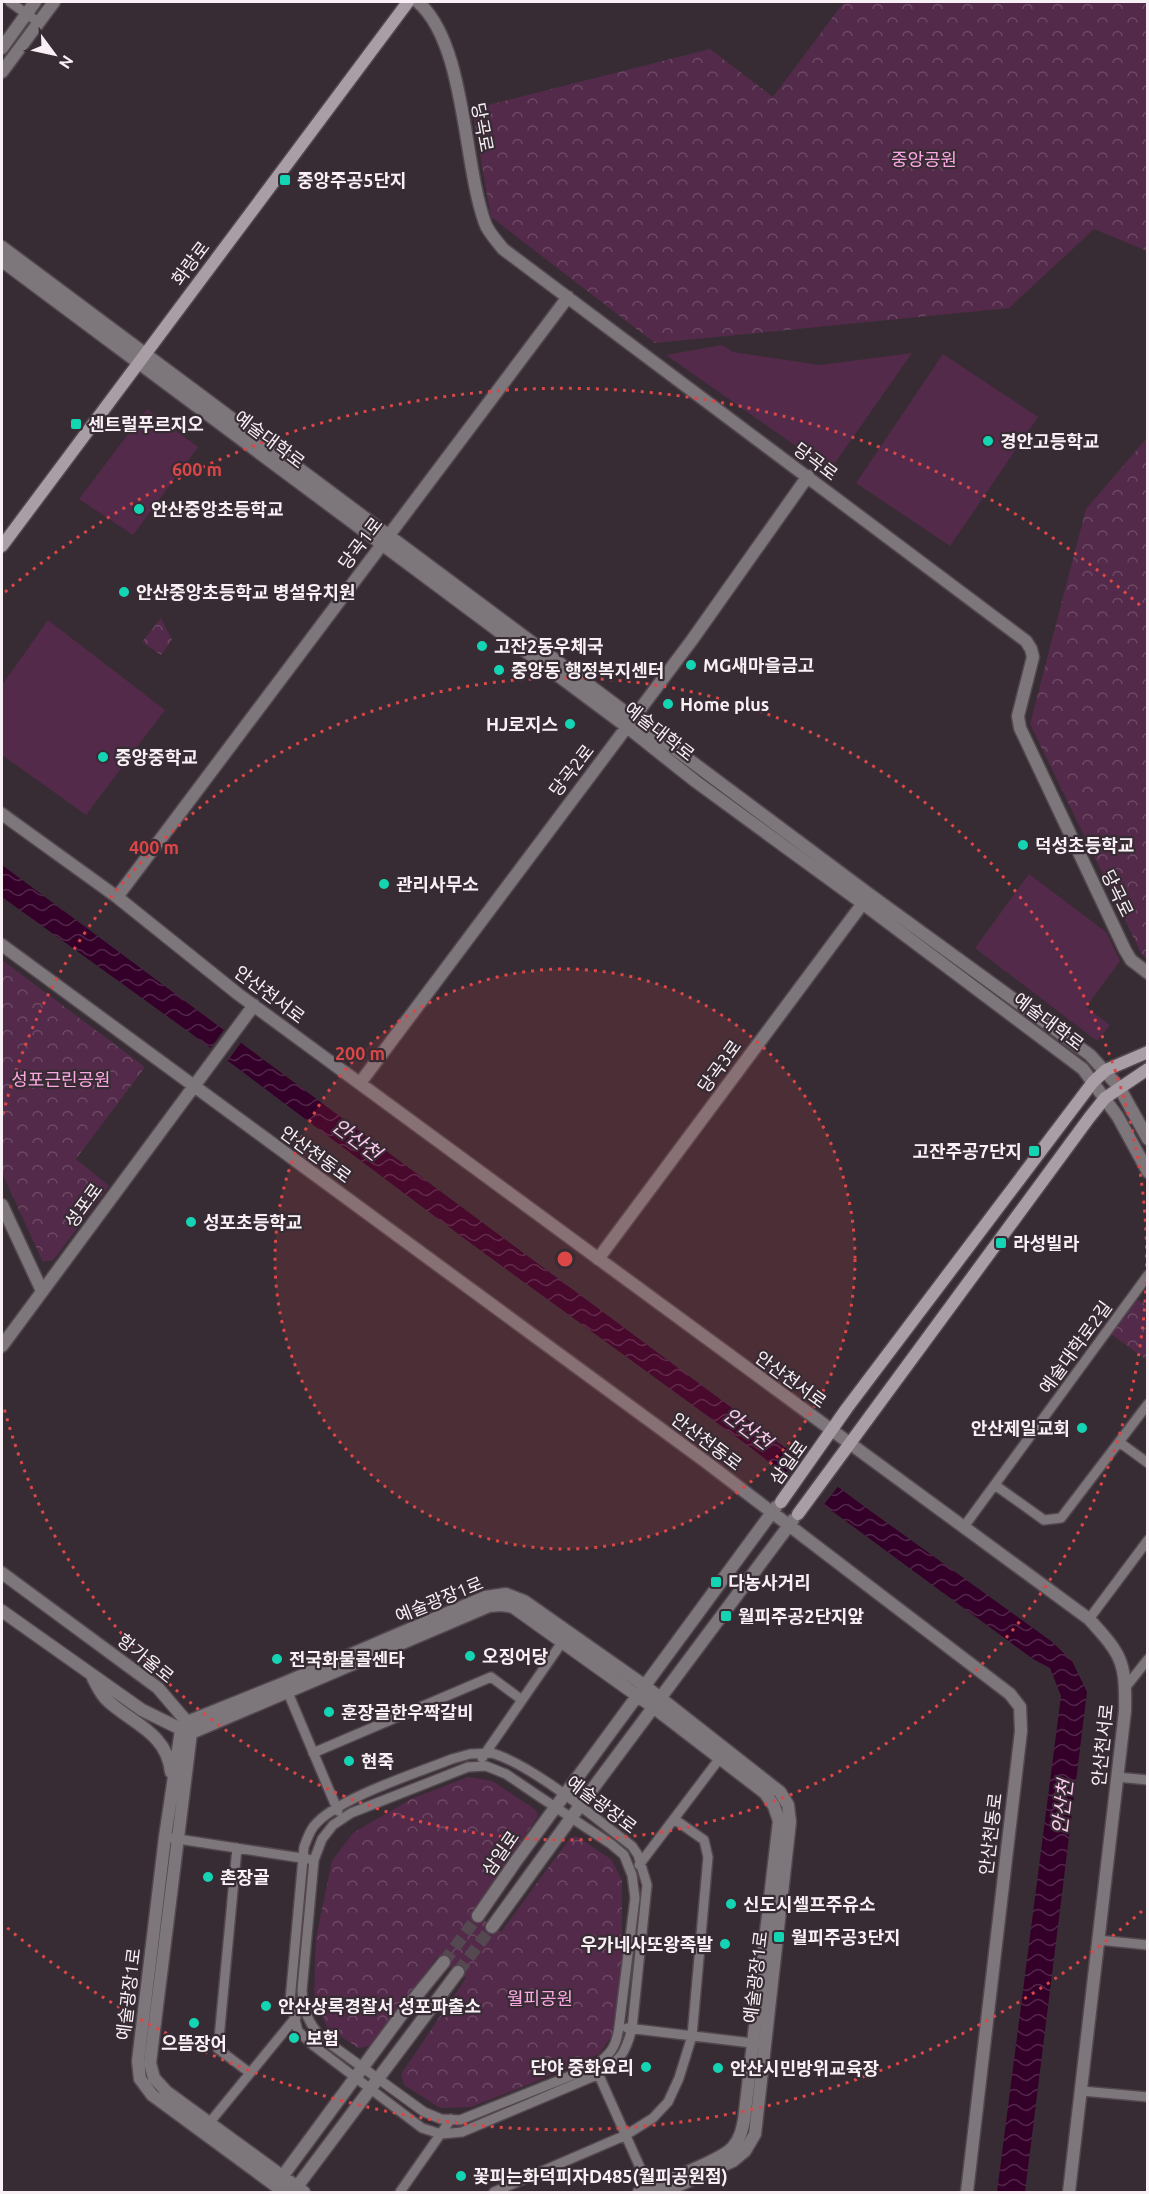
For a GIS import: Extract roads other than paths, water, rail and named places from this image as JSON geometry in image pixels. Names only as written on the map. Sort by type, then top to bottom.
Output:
[{"type":"main road","name":"화랑로","points":[[2,546],[408,2]]},
{"type":"main road","name":"삼일로","points":[[781,1502],[831,1431],[1093,1082],[1106,1070],[1148,1052]]},
{"type":"main road","name":"삼일로","points":[[798,1514],[1105,1098],[1148,1069]]},
{"type":"street","points":[[10,2],[38,22]]},
{"type":"street","points":[[2,48],[35,2]]},
{"type":"street","points":[[2,72],[54,2]]},
{"type":"street","name":"당곡로","points":[[418,2],[430,12],[445,46],[456,81],[485,226],[503,249],[1026,641],[1033,657],[1018,716],[1020,728],[1125,950],[1131,960],[1148,973]]},
{"type":"street","name":"예술대학로","points":[[2,247],[141,359]]},
{"type":"street","name":"예술대학로","points":[[2,261],[141,359],[630,722],[866,899],[1083,1069],[1118,1117],[1148,1172]]},
{"type":"street","name":"당곡1로","points":[[117,897],[568,297]]},
{"type":"street","name":"당곡2로","points":[[360,1083],[692,640],[808,476]]},
{"type":"street","name":"안산천서로","points":[[2,814],[117,897],[254,1005],[1089,1619],[1107,1638],[1121,1660],[1125,1711],[1070,2193]]},
{"type":"street","name":"예술대학로","points":[[866,899],[1090,1055],[1119,1087],[1148,1139]]},
{"type":"street","name":"당곡3로","points":[[598,1259],[866,899]]},
{"type":"street","name":"안산천동로","points":[[2,945],[772,1512],[1010,1694],[1020,1707],[1021,1731],[967,2193]]},
{"type":"street","name":"성포로","points":[[2,1346],[254,1005]]},
{"type":"street","points":[[2,1205],[42,1291]]},
{"type":"street","name":"예술대학로2길","points":[[963,1528],[1148,1275]]},
{"type":"street","points":[[1138,1286],[1148,1293]]},
{"type":"street","points":[[995,1485],[1044,1520],[1061,1518],[1148,1404]]},
{"type":"street","points":[[1119,1442],[1148,1463]]},
{"type":"street","name":"삼일로","points":[[478,1916],[781,1502]]},
{"type":"street","name":"삼일로","points":[[492,1927],[656,1702],[798,1514]]},
{"type":"street","points":[[1089,1619],[1148,1540]]},
{"type":"street","name":"항가울로","points":[[2,1573],[158,1688],[186,1728]]},
{"type":"street","name":"예술광장1로","points":[[186,1728],[489,1606],[502,1605],[513,1607],[566,1637],[723,1754],[765,1793],[774,1806],[779,1821],[759,2044],[755,2134],[745,2151],[734,2162],[664,2193]]},
{"type":"street","points":[[2,1611],[142,1710],[186,1728]]},
{"type":"street","points":[[475,1767],[566,1637]]},
{"type":"street","points":[[1125,1688],[1148,1659]]},
{"type":"street","points":[[1137,1673],[1148,1667]]},
{"type":"street","points":[[91,1674],[108,1702],[144,1729],[164,1748],[168,1755],[172,1791]]},
{"type":"street","points":[[313,1753],[491,1677],[522,1700]]},
{"type":"street","points":[[286,1688],[342,1820]]},
{"type":"street","name":"예술광장1로","points":[[171,1838],[172,1791],[186,1728]]},
{"type":"street","name":"예술광장1로","points":[[186,1728],[171,1838],[150,2063],[154,2078],[206,2127],[278,2187],[297,2191]]},
{"type":"street","name":"예술광장로","points":[[358,2073],[311,2026],[303,2008],[302,1990],[314,1860],[321,1839],[333,1825],[351,1814],[468,1767],[486,1766],[506,1774],[556,1807],[575,1812],[632,1846],[638,1855],[647,1885],[632,2028],[628,2046],[617,2062],[597,2070],[460,2120],[441,2119],[424,2112],[374,2082],[358,2073],[298,2031],[290,2001],[304,1847],[312,1828],[323,1816],[336,1807],[452,1759],[470,1754],[492,1753],[511,1759],[564,1796],[575,1812],[624,1856],[633,1875],[635,1898],[617,2042],[597,2070],[462,2132],[441,2134],[422,2128],[374,2082]]},
{"type":"street","points":[[633,1875],[723,1754]]},
{"type":"street","points":[[1117,1777],[1148,1780]]},
{"type":"street","points":[[494,2193],[626,2135],[653,2118],[668,2102],[679,2078],[692,2036],[708,1857],[704,1840],[674,1819]]},
{"type":"street","points":[[171,1838],[314,1860]]},
{"type":"street","points":[[237,1848],[218,2049],[250,2073]]},
{"type":"street","points":[[1098,1940],[1148,1945]]},
{"type":"street","points":[[278,2187],[358,2073],[444,1962]]},
{"type":"street","points":[[297,2191],[374,2082],[458,1972]]},
{"type":"street","points":[[206,2127],[303,2008]]},
{"type":"street","points":[[619,2027],[759,2044]]},
{"type":"street","name":"예술광장1로","points":[[646,2191],[732,2149],[740,2136],[759,2044]]},
{"type":"street","points":[[597,2070],[626,2135],[646,2191]]},
{"type":"street","points":[[1082,2091],[1148,2097]]},
{"type":"street","points":[[400,2193],[451,2119]]},
{"type":"water","name":"안산천","points":[[2,865],[865,1507],[1051,1641],[1072,1661],[1087,1692],[1025,2192],[997,2192],[1061,1696],[1050,1668],[1033,1659],[196,1037],[2,897]]},
{"type":"tunnel","points":[[444,1962],[478,1916]]},
{"type":"tunnel","points":[[458,1972],[492,1927]]},
{"type":"place","name":"중앙주공5단지","points":[[285,180]]},
{"type":"place","name":"센트럴푸르지오","points":[[76,424]]},
{"type":"place","name":"경안고등학교","points":[[988,441]]},
{"type":"place","name":"안산중앙초등학교","points":[[139,509]]},
{"type":"place","name":"안산중앙초등학교 병설유치원","points":[[124,592]]},
{"type":"place","name":"고잔2동우체국","points":[[482,646]]},
{"type":"place","name":"MG새마을금고","points":[[691,665]]},
{"type":"place","name":"중앙동 행정복지센터","points":[[499,670]]},
{"type":"place","name":"Home plus","points":[[668,704]]},
{"type":"place","name":"HJ로지스","points":[[570,724]]},
{"type":"place","name":"중앙중학교","points":[[103,757]]},
{"type":"place","name":"덕성초등학교","points":[[1023,845]]},
{"type":"place","name":"관리사무소","points":[[384,884]]},
{"type":"place","name":"고잔주공7단지","points":[[1034,1151]]},
{"type":"place","name":"성포초등학교","points":[[191,1222]]},
{"type":"place","name":"라성빌라","points":[[1001,1243]]},
{"type":"place","name":"안산제일교회","points":[[1082,1428]]},
{"type":"place","name":"다농사거리","points":[[716,1582]]},
{"type":"place","name":"월피주공2단지앞","points":[[726,1616]]},
{"type":"place","name":"오징어당","points":[[470,1656]]},
{"type":"place","name":"전국화물콜센타","points":[[277,1659]]},
{"type":"place","name":"훈장골한우짝갈비","points":[[329,1712]]},
{"type":"place","name":"현죽","points":[[349,1761]]},
{"type":"place","name":"촌장골","points":[[208,1877]]},
{"type":"place","name":"신도시셀프주유소","points":[[731,1904]]},
{"type":"place","name":"월피주공3단지","points":[[779,1937]]},
{"type":"place","name":"우가네사또왕족발","points":[[725,1944]]},
{"type":"place","name":"안산상록경찰서 성포파출소","points":[[266,2006]]},
{"type":"place","name":"으뜸장어","points":[[194,2023]]},
{"type":"place","name":"보험","points":[[294,2038]]},
{"type":"place","name":"단야 중화요리","points":[[646,2067]]},
{"type":"place","name":"안산시민방위교육장","points":[[718,2068]]},
{"type":"place","name":"꽃피는화덕피자D485(월피공원점)","points":[[461,2176]]},
{"type":"park label","name":"중앙공원","points":[[924,159]]},
{"type":"park label","name":"성포근린공원","points":[[61,1079]]},
{"type":"park label","name":"월피공원","points":[[540,1998]]}]
